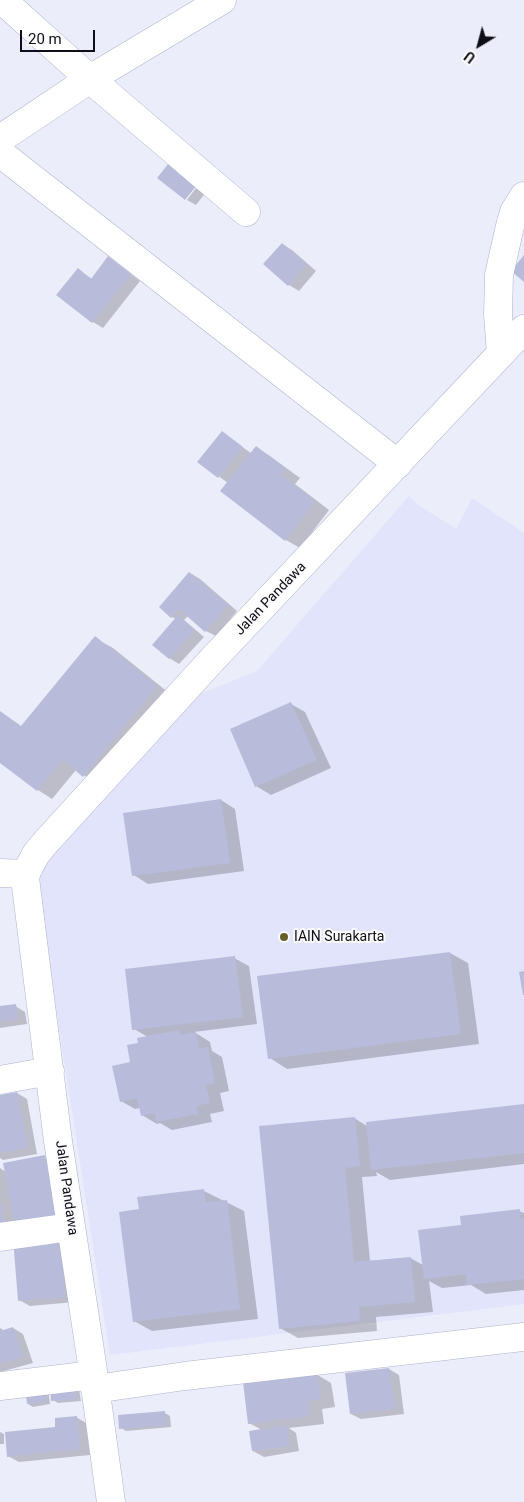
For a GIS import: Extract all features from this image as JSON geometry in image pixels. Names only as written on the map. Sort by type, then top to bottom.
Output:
[{"type":"street","points":[[2,0],[90,80],[246,212]]},
{"type":"street","points":[[0,139],[90,80],[222,0]]},
{"type":"street","points":[[0,153],[398,464]]},
{"type":"street","points":[[501,353],[498,315],[499,275],[514,212],[524,196]]},
{"type":"street","name":"Jalan Pandawa","points":[[111,1502],[71,1227],[26,887],[13,874],[32,859],[212,661],[524,329]]},
{"type":"street","points":[[0,1080],[50,1071]]},
{"type":"street","points":[[0,1237],[71,1227]]},
{"type":"street","points":[[0,1386],[185,1376],[524,1337]]},
{"type":"shaded area","name":"IAIN Surakarta","points":[[409,496],[417,504],[456,529],[472,498],[524,533],[524,1304],[110,1355],[37,886],[56,832],[173,705],[257,671]]},
{"type":"building","points":[[173,158],[201,180],[185,200],[157,178]]},
{"type":"building","points":[[282,243],[307,264],[288,286],[263,264]]},
{"type":"building","points":[[524,255],[524,282],[511,271]]},
{"type":"building","points":[[108,256],[131,274],[92,323],[56,295],[78,268],[91,279]]},
{"type":"building","points":[[222,431],[243,447],[218,478],[197,462]]},
{"type":"building","points":[[256,446],[286,469],[281,475],[315,501],[285,541],[220,491]]},
{"type":"building","points":[[189,572],[228,605],[205,632],[179,609],[171,618],[159,607]]},
{"type":"building","points":[[178,615],[195,630],[169,659],[152,645]]},
{"type":"building","points":[[95,636],[157,686],[83,777],[63,760],[37,791],[0,763],[0,711],[21,726]]},
{"type":"building","points":[[291,702],[317,760],[255,787],[230,729]]},
{"type":"building","points":[[221,799],[230,863],[132,876],[123,813]]},
{"type":"building","points":[[450,952],[461,1034],[268,1059],[257,976]]},
{"type":"building","points":[[235,956],[243,1017],[132,1030],[125,969]]},
{"type":"building","points":[[524,971],[524,995],[523,995],[519,972]]},
{"type":"building","points":[[16,1004],[18,1019],[0,1021],[0,1006]]},
{"type":"building","points":[[179,1030],[180,1035],[196,1032],[199,1049],[208,1047],[215,1083],[206,1085],[210,1103],[196,1106],[198,1114],[156,1122],[155,1113],[141,1116],[137,1098],[120,1102],[112,1066],[130,1062],[127,1045],[138,1043],[137,1038]]},
{"type":"building","points":[[17,1092],[28,1148],[0,1153],[0,1095]]},
{"type":"building","points":[[524,1104],[524,1153],[371,1170],[366,1122]]},
{"type":"building","points":[[355,1117],[360,1166],[345,1168],[354,1262],[411,1257],[415,1302],[359,1307],[360,1321],[279,1329],[259,1126]]},
{"type":"building","points":[[45,1155],[57,1220],[15,1227],[3,1163]]},
{"type":"building","points":[[204,1189],[206,1202],[227,1200],[240,1309],[133,1322],[119,1212],[139,1209],[137,1197]]},
{"type":"building","points":[[0,1202],[6,1227],[0,1228]]},
{"type":"building","points":[[520,1209],[521,1219],[524,1218],[524,1279],[467,1285],[466,1274],[424,1279],[418,1230],[461,1225],[460,1216]]},
{"type":"building","points":[[59,1234],[65,1297],[18,1301],[13,1238]]},
{"type":"building","points":[[13,1327],[23,1357],[0,1364],[0,1331]]},
{"type":"building","points":[[389,1368],[395,1409],[350,1414],[345,1373]]},
{"type":"building","points":[[317,1373],[321,1399],[308,1401],[310,1416],[248,1424],[243,1382]]},
{"type":"building","points":[[44,1385],[46,1402],[27,1404],[25,1387]]},
{"type":"building","points":[[75,1385],[76,1399],[51,1401],[50,1387]]},
{"type":"building","points":[[165,1411],[166,1425],[119,1429],[118,1415]]},
{"type":"building","points":[[77,1416],[80,1449],[7,1457],[5,1432],[55,1427],[55,1418]]},
{"type":"building","points":[[286,1425],[290,1446],[252,1451],[249,1431]]},
{"type":"place","name":"IAIN Surakarta","points":[[284,937]]}]
